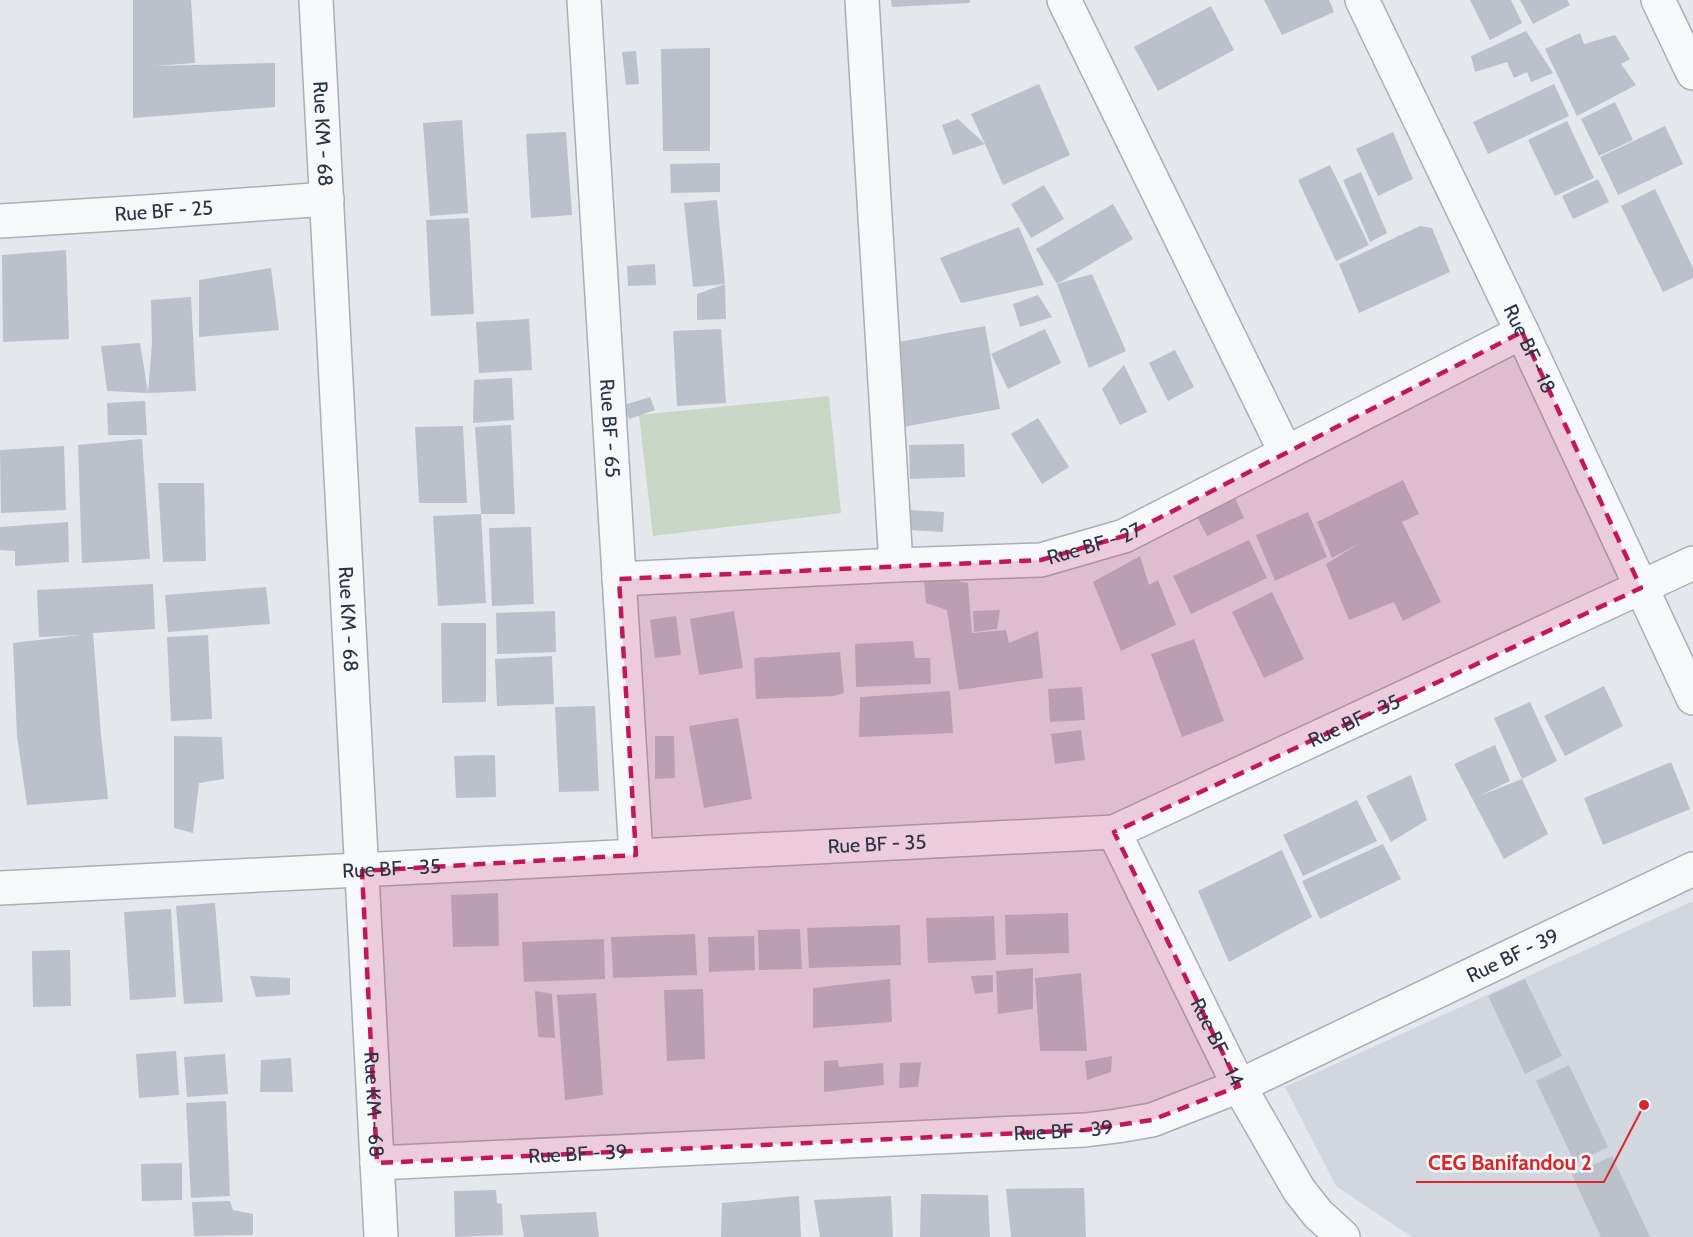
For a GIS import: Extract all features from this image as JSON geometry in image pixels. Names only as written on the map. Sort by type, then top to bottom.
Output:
[{"type":"street","name":"Rue KM - 68","points":[[316,0],[381,1237]]},
{"type":"street","name":"Rue BF - 65","points":[[584,0],[636,855]]},
{"type":"street","points":[[862,0],[896,565]]},
{"type":"street","points":[[1064,0],[1286,453]]},
{"type":"street","name":"Rue BF - 18","points":[[1362,0],[1522,332],[1693,698]]},
{"type":"street","points":[[1658,0],[1693,73]]},
{"type":"street","name":"Rue BF - 25","points":[[0,221],[146,213],[327,199]]},
{"type":"street","name":"Rue BF - 27","points":[[619,579],[1041,560],[1124,536],[1522,332]]},
{"type":"street","name":"Rue BF - 35","points":[[0,888],[1114,832],[1693,563]]},
{"type":"street","name":"Rue BF - 14","points":[[1114,832],[1239,1086],[1299,1190],[1318,1214],[1344,1237]]},
{"type":"street","name":"Rue BF - 39","points":[[377,1163],[1085,1130],[1152,1120],[1239,1086],[1693,869]]},
{"type":"highlighted area","points":[[1522,332],[1641,588],[1114,832],[1239,1086],[1152,1120],[1085,1130],[377,1163],[362,871],[636,855],[619,579],[1041,560],[1124,536]]},
{"type":"shaded area","points":[[1693,901],[1693,1237],[1412,1237],[1336,1186],[1285,1087]]},
{"type":"green space","points":[[829,396],[841,513],[653,536],[639,415]]},
{"type":"building","points":[[133,0],[191,0],[195,63],[153,66],[275,63],[275,107],[133,118]]},
{"type":"building","points":[[891,0],[970,0],[970,3],[892,7]]},
{"type":"building","points":[[1264,0],[1329,0],[1334,12],[1282,35]]},
{"type":"building","points":[[1470,0],[1511,0],[1522,23],[1490,40]]},
{"type":"building","points":[[1520,0],[1567,0],[1570,5],[1533,24]]},
{"type":"building","points":[[1211,6],[1234,50],[1158,91],[1134,47]]},
{"type":"building","points":[[1526,31],[1553,73],[1531,82],[1527,72],[1514,78],[1507,62],[1475,72],[1471,56]]},
{"type":"building","points":[[1580,33],[1584,44],[1615,35],[1630,59],[1621,64],[1636,85],[1577,116],[1545,49]]},
{"type":"building","points":[[710,48],[710,151],[663,151],[661,49]]},
{"type":"building","points":[[636,51],[639,84],[626,85],[622,52]]},
{"type":"building","points":[[1039,84],[1070,155],[1003,185],[971,114]]},
{"type":"building","points":[[1554,84],[1569,116],[1488,154],[1473,122]]},
{"type":"building","points":[[1615,102],[1633,140],[1599,156],[1581,119]]},
{"type":"building","points":[[958,119],[985,144],[953,155],[942,125]]},
{"type":"building","points":[[462,120],[468,213],[430,216],[423,123]]},
{"type":"building","points":[[1567,121],[1594,178],[1555,196],[1528,140]]},
{"type":"building","points":[[1665,126],[1683,164],[1618,195],[1600,157]]},
{"type":"building","points":[[566,132],[572,215],[531,218],[526,134]]},
{"type":"building","points":[[1393,132],[1413,179],[1378,196],[1356,149]]},
{"type":"building","points":[[720,163],[720,192],[671,193],[670,164]]},
{"type":"building","points":[[1330,165],[1369,245],[1336,261],[1298,180]]},
{"type":"building","points":[[1361,172],[1387,233],[1370,242],[1343,180]]},
{"type":"building","points":[[1598,179],[1609,202],[1573,219],[1562,196]]},
{"type":"building","points":[[1044,185],[1064,219],[1031,238],[1011,204]]},
{"type":"building","points":[[1655,189],[1693,268],[1693,278],[1663,292],[1621,206]]},
{"type":"building","points":[[717,200],[725,284],[693,287],[684,203]]},
{"type":"building","points":[[1113,204],[1133,239],[1057,284],[1036,249]]},
{"type":"building","points":[[469,218],[474,314],[431,316],[426,220]]},
{"type":"building","points":[[1420,226],[1432,228],[1450,272],[1359,313],[1339,264]]},
{"type":"building","points":[[1019,227],[1044,285],[961,303],[940,258]]},
{"type":"building","points":[[66,250],[69,339],[3,342],[2,255]]},
{"type":"building","points":[[655,264],[656,285],[628,286],[627,266]]},
{"type":"building","points":[[271,268],[279,330],[199,337],[199,280]]},
{"type":"building","points":[[1092,274],[1126,351],[1089,368],[1057,284]]},
{"type":"building","points":[[725,284],[726,319],[697,320],[697,294]]},
{"type":"building","points":[[1038,295],[1052,317],[1020,327],[1013,304]]},
{"type":"building","points":[[191,297],[196,391],[148,393],[152,343],[151,300]]},
{"type":"building","points":[[529,319],[532,370],[479,373],[476,322]]},
{"type":"building","points":[[985,326],[1000,409],[903,427],[888,344]]},
{"type":"building","points":[[721,329],[726,403],[677,406],[673,331]]},
{"type":"building","points":[[1045,329],[1061,363],[1008,389],[991,354]]},
{"type":"building","points":[[140,343],[148,393],[107,391],[101,346]]},
{"type":"building","points":[[1175,350],[1194,387],[1168,401],[1149,363]]},
{"type":"building","points":[[1124,365],[1147,412],[1120,425],[1102,389]]},
{"type":"building","points":[[512,378],[514,420],[473,423],[474,380]]},
{"type":"building","points":[[650,397],[655,410],[629,419],[624,405]]},
{"type":"building","points":[[145,401],[147,435],[108,435],[107,403]]},
{"type":"building","points":[[1038,418],[1069,467],[1042,484],[1011,434]]},
{"type":"building","points":[[511,425],[515,514],[481,514],[475,427]]},
{"type":"building","points":[[463,426],[467,503],[419,503],[415,427]]},
{"type":"building","points":[[142,439],[150,559],[82,563],[78,445]]},
{"type":"building","points":[[964,444],[965,477],[910,479],[909,445]]},
{"type":"building","points":[[64,446],[66,510],[1,513],[0,450]]},
{"type":"building","points":[[1403,480],[1419,514],[1402,522],[1441,602],[1403,621],[1394,602],[1349,620],[1326,564],[1360,543],[1332,558],[1317,522]]},
{"type":"building","points":[[158,483],[204,483],[206,561],[163,562]]},
{"type":"building","points":[[1233,493],[1244,518],[1207,536],[1195,513]]},
{"type":"building","points":[[910,510],[944,512],[943,532],[908,530]]},
{"type":"building","points":[[1308,512],[1327,557],[1275,581],[1256,535]]},
{"type":"building","points":[[481,514],[486,603],[438,606],[433,516]]},
{"type":"building","points":[[68,522],[69,562],[15,566],[15,551],[0,550],[0,527]]},
{"type":"building","points":[[531,527],[534,604],[492,606],[489,528]]},
{"type":"building","points":[[1249,540],[1267,578],[1191,614],[1173,576]]},
{"type":"building","points":[[1140,556],[1149,585],[1158,580],[1176,625],[1121,651],[1093,582]]},
{"type":"building","points":[[957,567],[960,582],[968,583],[972,633],[1006,630],[1009,643],[1038,631],[1043,678],[959,690],[947,610],[926,603],[923,568]]},
{"type":"building","points":[[153,584],[155,629],[93,633],[108,799],[27,805],[17,736],[13,643],[81,635],[39,637],[37,590]]},
{"type":"building","points":[[266,587],[270,624],[168,632],[165,595]]},
{"type":"building","points":[[1272,592],[1304,659],[1264,678],[1232,612]]},
{"type":"building","points":[[1000,610],[997,629],[974,632],[973,611]]},
{"type":"building","points":[[555,611],[556,652],[497,654],[496,613]]},
{"type":"building","points":[[734,611],[743,668],[699,675],[690,619]]},
{"type":"building","points":[[676,616],[681,655],[655,658],[650,620]]},
{"type":"building","points":[[441,623],[486,623],[486,702],[442,703]]},
{"type":"building","points":[[208,635],[212,719],[171,721],[167,637]]},
{"type":"building","points":[[1194,639],[1224,721],[1182,737],[1151,654]]},
{"type":"building","points":[[913,641],[915,658],[930,658],[931,684],[856,687],[855,644]]},
{"type":"building","points":[[840,652],[844,693],[834,696],[756,699],[754,658]]},
{"type":"building","points":[[552,656],[554,704],[497,706],[495,659]]},
{"type":"building","points":[[1604,686],[1623,726],[1565,756],[1544,716]]},
{"type":"building","points":[[1082,687],[1085,720],[1050,722],[1048,689]]},
{"type":"building","points":[[950,691],[953,733],[859,737],[860,697]]},
{"type":"building","points":[[1530,702],[1557,761],[1522,779],[1494,718]]},
{"type":"building","points":[[595,706],[599,791],[559,792],[555,707]]},
{"type":"building","points":[[738,718],[752,799],[704,808],[689,726]]},
{"type":"building","points":[[1081,730],[1085,760],[1055,764],[1051,734]]},
{"type":"building","points":[[174,736],[222,737],[224,779],[199,783],[193,833],[174,828]]},
{"type":"building","points":[[655,736],[674,736],[675,778],[655,779]]},
{"type":"building","points":[[1495,745],[1510,781],[1479,796],[1522,779],[1548,834],[1504,859],[1454,764]]},
{"type":"building","points":[[495,755],[496,797],[456,798],[454,756]]},
{"type":"building","points":[[1671,762],[1690,809],[1603,845],[1584,798]]},
{"type":"building","points":[[1411,775],[1427,820],[1391,842],[1366,796]]},
{"type":"building","points":[[1357,800],[1377,841],[1303,876],[1283,835]]},
{"type":"building","points":[[1383,844],[1401,879],[1320,919],[1302,881]]},
{"type":"building","points":[[1282,850],[1312,917],[1229,962],[1198,891]]},
{"type":"building","points":[[498,893],[499,946],[453,947],[451,895]]},
{"type":"building","points":[[215,903],[223,1002],[184,1004],[176,906]]},
{"type":"building","points":[[171,909],[176,997],[130,1000],[124,912]]},
{"type":"building","points":[[1068,913],[1069,953],[1006,955],[1005,915]]},
{"type":"building","points":[[994,916],[996,960],[928,963],[926,918]]},
{"type":"building","points":[[900,925],[901,965],[809,968],[807,928]]},
{"type":"building","points":[[800,929],[802,969],[759,970],[758,930]]},
{"type":"building","points":[[695,934],[697,975],[613,978],[611,937]]},
{"type":"building","points":[[754,936],[755,970],[709,972],[708,937]]},
{"type":"building","points":[[604,939],[605,979],[524,982],[522,942]]},
{"type":"building","points":[[70,950],[71,1006],[33,1007],[32,951]]},
{"type":"building","points":[[1033,968],[1033,1009],[998,1014],[996,971]]},
{"type":"building","points":[[1081,973],[1087,1051],[1040,1051],[1035,978]]},
{"type":"building","points":[[993,975],[993,992],[975,994],[971,976]]},
{"type":"building","points":[[250,976],[290,978],[290,995],[256,997]]},
{"type":"building","points":[[890,979],[892,1022],[813,1028],[813,988]]},
{"type":"building","points":[[1525,979],[1562,1056],[1525,1074],[1488,996]]},
{"type":"building","points":[[703,989],[705,1059],[667,1061],[664,990]]},
{"type":"building","points":[[535,991],[552,994],[555,1038],[538,1037]]},
{"type":"building","points":[[596,993],[603,1095],[565,1100],[557,995]]},
{"type":"building","points":[[176,1051],[179,1095],[139,1098],[136,1054]]},
{"type":"building","points":[[225,1054],[228,1094],[187,1097],[184,1057]]},
{"type":"building","points":[[1112,1056],[1111,1072],[1087,1080],[1085,1061]]},
{"type":"building","points":[[291,1058],[293,1092],[260,1092],[261,1060]]},
{"type":"building","points":[[838,1060],[839,1067],[883,1063],[884,1085],[824,1092],[824,1061]]},
{"type":"building","points":[[921,1062],[918,1087],[899,1088],[900,1063]]},
{"type":"building","points":[[1569,1065],[1608,1147],[1575,1163],[1536,1081]]},
{"type":"building","points":[[226,1101],[230,1196],[191,1198],[186,1103]]},
{"type":"building","points":[[1612,1156],[1650,1237],[1601,1237],[1572,1175]]},
{"type":"building","points":[[182,1163],[182,1200],[142,1201],[141,1164]]},
{"type":"building","points":[[1084,1188],[1086,1237],[1011,1237],[1006,1189]]},
{"type":"building","points":[[496,1190],[497,1203],[502,1204],[503,1235],[455,1237],[454,1191]]},
{"type":"building","points":[[921,1194],[988,1195],[990,1237],[920,1237]]},
{"type":"building","points":[[799,1196],[801,1237],[721,1237],[722,1203]]},
{"type":"building","points":[[891,1196],[893,1237],[820,1237],[814,1200]]},
{"type":"building","points":[[230,1201],[233,1210],[253,1214],[253,1235],[194,1236],[192,1202]]},
{"type":"building","points":[[596,1212],[599,1237],[524,1237],[520,1215]]},
{"type":"place","name":"CEG Banifandou 2","points":[[1644,1105]]}]
